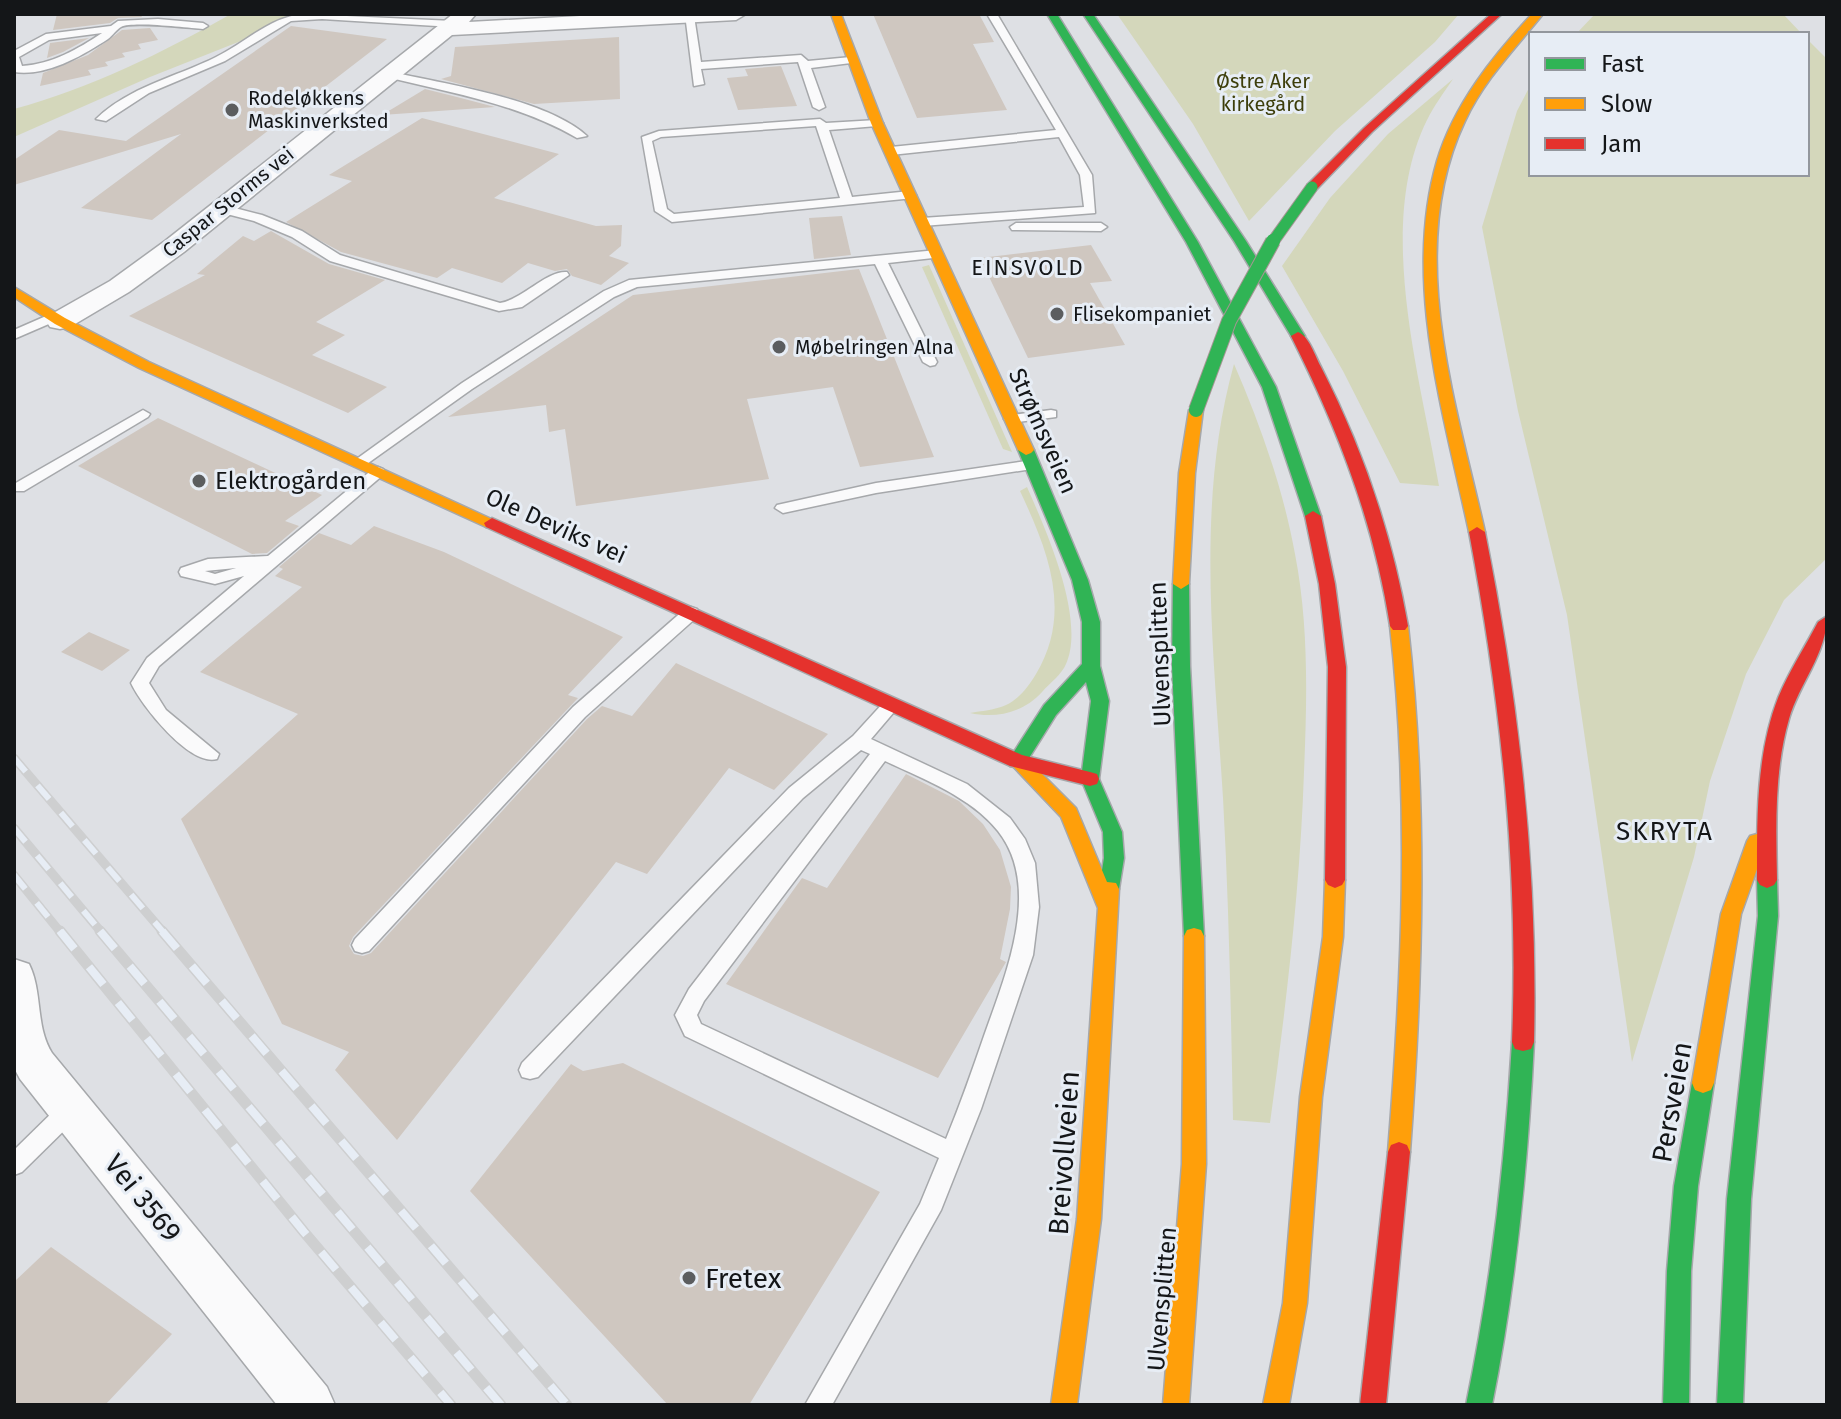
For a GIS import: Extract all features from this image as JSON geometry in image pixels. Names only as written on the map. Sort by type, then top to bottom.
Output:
[{"type":"main road","name":"Strømsveien","points":[[836,14],[877,123],[1033,465],[1080,580],[1091,622],[1091,666],[1100,701],[1090,779]]},
{"type":"main road","points":[[1052,14],[1192,242],[1269,387],[1312,510],[1327,584],[1337,667],[1338,814],[1333,937],[1311,1097],[1295,1303],[1276,1405]]},
{"type":"main road","points":[[1088,14],[1165,136],[1216,203],[1303,344],[1349,442],[1385,548],[1406,673],[1414,827],[1412,949],[1401,1131],[1373,1405]]},
{"type":"main road","points":[[1102,14],[1139,55]]},
{"type":"main road","name":"Ulvensplitten","points":[[1176,1405],[1196,1180],[1198,1024],[1181,599],[1186,474],[1196,410],[1218,338],[1241,286],[1273,235],[1312,187],[1368,130],[1497,14]]},
{"type":"main road","points":[[1479,1405],[1508,1229],[1519,1116],[1524,1035],[1524,883],[1500,656],[1434,303],[1432,222],[1442,164],[1454,129],[1470,97],[1501,53],[1538,14]]},
{"type":"main road","points":[[1181,120],[1216,203]]},
{"type":"main road","name":"Ole Deviks vei","points":[[14,291],[57,319],[158,372],[891,705],[1017,761],[1090,779]]},
{"type":"main road","name":"Persveien","points":[[1730,1405],[1739,1199],[1768,916],[1766,816],[1771,765],[1787,699],[1827,622]]},
{"type":"main road","points":[[1017,761],[1043,716],[1076,678],[1091,666]]},
{"type":"main road","name":"Breivollveien","points":[[1017,761],[1069,813],[1106,904]]},
{"type":"main road","name":"Breivollveien","points":[[1064,1405],[1087,1233],[1102,1023],[1106,904],[1116,848],[1110,818],[1090,779]]},
{"type":"main road","name":"Persveien","points":[[1676,1405],[1680,1257],[1697,1111],[1731,914],[1766,816]]},
{"type":"street","points":[[455,23],[736,14]]},
{"type":"street","name":"Caspar Storms vei","points":[[57,319],[108,295],[223,209],[387,74],[455,23]]},
{"type":"street","name":"Vei 3569","points":[[15,1000],[22,1043],[36,1066],[309,1405]]},
{"type":"lane","points":[[925,228],[1091,210],[1086,175],[992,14]]},
{"type":"lane","points":[[102,119],[145,91],[221,59],[289,18],[322,16],[455,23]]},
{"type":"lane","points":[[689,16],[698,84]]},
{"type":"lane","points":[[118,22],[103,38],[41,68],[18,70],[14,56],[46,37],[118,22],[203,26]]},
{"type":"lane","points":[[696,66],[801,58],[819,107]]},
{"type":"lane","points":[[805,65],[851,60]]},
{"type":"lane","points":[[387,74],[527,110],[561,123],[581,136]]},
{"type":"lane","points":[[847,201],[820,122],[648,137],[646,142],[661,211],[672,218],[910,195]]},
{"type":"lane","points":[[821,127],[877,123]]},
{"type":"lane","points":[[891,151],[1063,133]]},
{"type":"lane","points":[[223,209],[258,218],[297,234],[335,258],[499,307],[517,304],[562,275]]},
{"type":"lane","points":[[925,228],[1101,227]]},
{"type":"lane","points":[[359,463],[467,386],[609,294],[634,283],[881,262],[937,254]]},
{"type":"lane","points":[[881,262],[930,362]]},
{"type":"lane","points":[[14,335],[57,319]]},
{"type":"lane","points":[[19,488],[143,414]]},
{"type":"lane","points":[[1011,419],[1051,414]]},
{"type":"lane","points":[[783,508],[846,492],[1033,465]]},
{"type":"lane","points":[[210,754],[169,724],[147,701],[140,683],[153,662],[378,472]]},
{"type":"lane","points":[[362,945],[579,712],[691,613]]},
{"type":"lane","points":[[530,1070],[796,793],[859,741],[891,705]]},
{"type":"lane","points":[[818,1405],[929,1210],[970,1109],[1023,955],[1029,886],[1018,844],[1003,823],[960,789],[859,741]]},
{"type":"lane","points":[[882,751],[696,995],[686,1015],[693,1030],[952,1153]]},
{"type":"lane","points":[[14,1165],[72,1108]]},
{"type":"green space","points":[[231,14],[309,14],[150,77],[14,137],[14,109],[71,91],[126,68]]},
{"type":"green space","name":"Østre Aker kirkegård","points":[[1117,14],[1459,14],[1435,42],[1335,131],[1249,221],[1193,124]]},
{"type":"green space","points":[[1595,14],[1783,14],[1800,32],[1578,32]]},
{"type":"green space","points":[[1809,41],[1827,59],[1827,558],[1784,600],[1746,674],[1710,781],[1694,857],[1632,1062],[1567,615],[1518,411],[1482,227],[1517,111],[1529,88],[1529,176],[1809,176]]},
{"type":"green space","points":[[1453,79],[1427,120],[1412,161],[1404,206],[1406,301],[1439,486],[1400,483],[1343,371],[1282,266],[1330,198],[1388,134]]},
{"type":"green space","points":[[929,265],[1012,452],[1003,449],[922,267]]},
{"type":"green space","points":[[1234,364],[1262,433],[1284,505],[1300,581],[1305,636],[1306,718],[1296,904],[1270,1123],[1233,1120],[1227,878],[1210,580],[1215,471],[1222,417]]},
{"type":"green space","points":[[1027,487],[1061,575],[1071,623],[1071,645],[1062,671],[1027,705],[1000,714],[970,713],[1006,705],[1023,692],[1047,651],[1053,628],[1055,605],[1047,559],[1020,491]]},
{"type":"building","points":[[57,14],[140,14],[142,17],[118,18],[110,23],[53,30]]},
{"type":"building","points":[[873,14],[979,14],[994,42],[973,44],[1007,110],[917,118]]},
{"type":"building","name":"Rodeløkkens Maskinverksted","points":[[291,26],[387,39],[152,220],[81,208],[181,134],[14,185],[14,160],[59,130],[126,141]]},
{"type":"building","points":[[150,28],[158,40],[138,44],[141,49],[122,53],[125,57],[105,62],[108,66],[88,70],[91,75],[40,86],[43,73],[88,55],[122,30]]},
{"type":"building","points":[[619,37],[620,99],[534,104],[441,79],[451,76],[455,47]]},
{"type":"building","points":[[89,38],[63,52],[47,58],[50,43]]},
{"type":"building","points":[[781,66],[797,106],[738,110],[727,78],[748,76],[745,69]]},
{"type":"building","points":[[425,89],[457,97],[495,107],[382,115]]},
{"type":"building","points":[[422,118],[559,154],[494,198],[596,226],[622,225],[621,246],[609,256],[629,263],[601,285],[572,276],[567,269],[555,271],[528,263],[502,283],[452,268],[437,278],[341,252],[286,222],[352,181],[329,175]]},
{"type":"building","points":[[842,216],[851,255],[814,259],[809,218]]},
{"type":"building","points":[[271,231],[329,264],[385,280],[316,322],[345,335],[312,355],[387,387],[348,413],[129,316],[205,275],[197,274],[243,236],[254,241]]},
{"type":"building","name":"Flisekompaniet","points":[[1091,245],[1112,281],[1090,283],[1125,345],[1028,358],[980,258]]},
{"type":"building","points":[[859,269],[934,457],[860,467],[833,387],[747,399],[769,479],[576,506],[565,429],[549,432],[546,405],[448,417],[633,295]]},
{"type":"building","name":"Elektrogården","points":[[158,418],[322,495],[285,521],[299,526],[267,553],[252,554],[78,466]]},
{"type":"building","points":[[374,526],[444,552],[623,637],[568,695],[578,698],[353,937],[349,946],[354,954],[363,956],[371,953],[587,719],[602,706],[632,716],[676,663],[828,734],[774,790],[729,768],[647,874],[616,862],[397,1140],[335,1070],[349,1052],[282,1024],[181,819],[298,714],[200,672],[302,587],[275,576],[283,569],[279,567],[319,533],[351,545]]},
{"type":"building","points":[[89,632],[130,650],[102,671],[61,652]]},
{"type":"building","points":[[906,774],[959,801],[983,824],[1000,850],[1011,887],[1000,959],[1006,962],[938,1078],[726,984],[802,878],[827,888]]},
{"type":"building","name":"Fretex","points":[[623,1063],[880,1192],[749,1405],[668,1405],[470,1191],[571,1064],[583,1071]]},
{"type":"building","points":[[51,1247],[172,1334],[105,1405],[14,1405],[14,1282]]},
{"type":"railway","points":[[14,758],[164,933]]},
{"type":"railway","points":[[14,828],[102,933]]},
{"type":"railway","points":[[14,875],[61,933]]},
{"type":"railway","points":[[60,931],[304,1232],[451,1405]]},
{"type":"railway","points":[[100,931],[501,1405]]},
{"type":"railway","points":[[162,931],[567,1405]]},
{"type":"traffic: fast","points":[[1052,14],[1192,242],[1269,387],[1313,516]]},
{"type":"traffic: fast","points":[[1088,14],[1240,241],[1298,336]]},
{"type":"traffic: fast","points":[[1196,410],[1217,350],[1243,292],[1274,238],[1312,187]]},
{"type":"traffic: fast","points":[[1026,450],[1080,580],[1091,622],[1091,666],[1100,701],[1090,779]]},
{"type":"traffic: fast","points":[[1181,584],[1181,666],[1194,936]]},
{"type":"traffic: fast","points":[[1017,761],[1050,710],[1091,666]]},
{"type":"traffic: fast","points":[[1090,779],[1112,832],[1114,858],[1109,889]]},
{"type":"traffic: fast","points":[[1730,1405],[1739,1199],[1768,916],[1767,880]]},
{"type":"traffic: fast","points":[[1479,1405],[1496,1315],[1508,1224],[1523,1042]]},
{"type":"traffic: fast","points":[[1676,1405],[1679,1271],[1686,1186],[1703,1083]]},
{"type":"traffic: slow","points":[[836,14],[877,123],[1026,450]]},
{"type":"traffic: slow","points":[[1477,532],[1439,346],[1431,250],[1434,204],[1443,161],[1470,100],[1508,47],[1538,14]]},
{"type":"traffic: slow","points":[[14,291],[60,321],[144,365],[492,523]]},
{"type":"traffic: slow","points":[[1181,584],[1187,473],[1196,410]]},
{"type":"traffic: slow","points":[[1399,626],[1411,757],[1413,889],[1399,1152]]},
{"type":"traffic: slow","points":[[1017,761],[1069,813],[1106,904]]},
{"type":"traffic: slow","points":[[1703,1083],[1731,914],[1757,841]]},
{"type":"traffic: slow","points":[[1276,1405],[1295,1303],[1311,1097],[1333,937],[1335,880]]},
{"type":"traffic: slow","points":[[1064,1405],[1089,1219],[1109,889]]},
{"type":"traffic: slow","points":[[1176,1405],[1194,1164],[1194,936]]},
{"type":"traffic: jam","points":[[1312,187],[1368,130],[1497,14]]},
{"type":"traffic: jam","points":[[1298,336],[1362,476],[1384,550],[1399,626]]},
{"type":"traffic: jam","points":[[1313,516],[1327,584],[1337,667],[1335,880]]},
{"type":"traffic: jam","points":[[492,523],[1017,761],[1090,779]]},
{"type":"traffic: jam","points":[[1477,532],[1500,658],[1516,786],[1524,914],[1523,1042]]},
{"type":"traffic: jam","points":[[1767,880],[1767,811],[1774,742],[1787,698],[1827,622]]},
{"type":"traffic: jam","points":[[1373,1405],[1399,1152]]},
{"type":"place","name":"Rodeløkkens Maskinverksted","points":[[232,110]]},
{"type":"place","name":"Flisekompaniet","points":[[1057,314]]},
{"type":"place","name":"Møbelringen Alna","points":[[779,347]]},
{"type":"place","name":"Elektrogården","points":[[199,481]]},
{"type":"place","name":"Fretex","points":[[689,1278]]},
{"type":"district","name":"EINSVOLD","points":[[1028,267]]},
{"type":"district","name":"SKRYTA","points":[[1665,831]]}]
